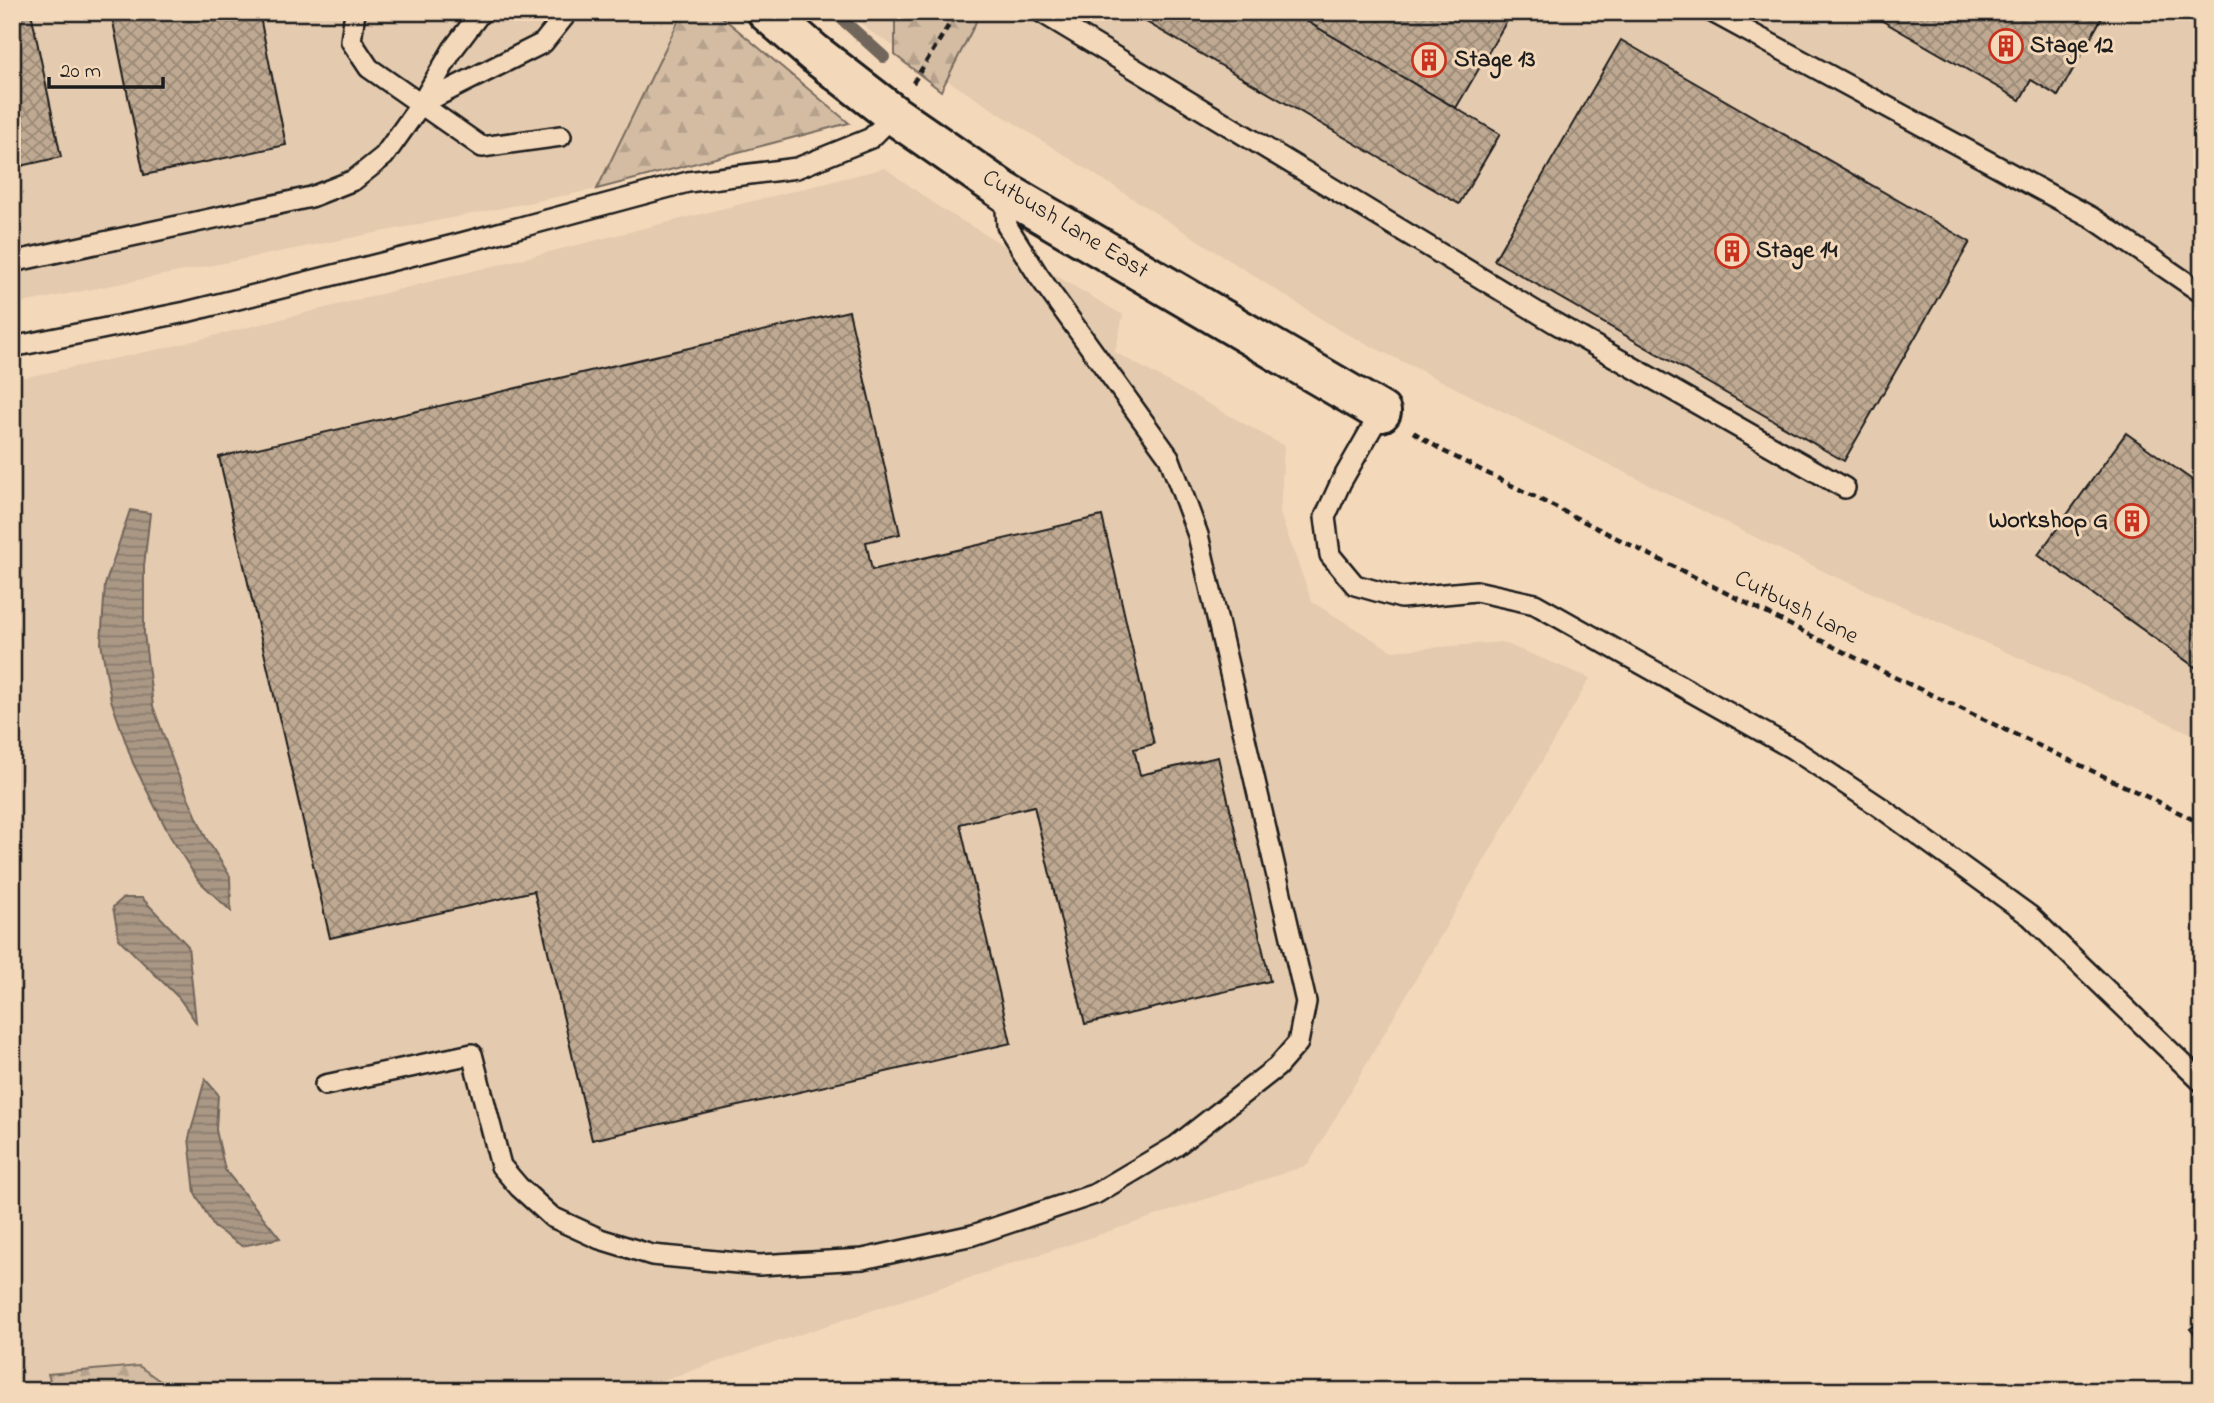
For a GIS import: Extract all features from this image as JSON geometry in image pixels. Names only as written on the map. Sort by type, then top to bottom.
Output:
[{"type":"street","name":"Cutbush Lane East","points":[[767,12],[814,53],[894,115],[1005,192],[1381,412]]},
{"type":"lane","points":[[355,12],[351,41],[369,68],[482,147],[561,136]]},
{"type":"lane","points":[[12,262],[311,197],[354,180],[384,156],[421,104],[453,49],[481,12]]},
{"type":"lane","points":[[421,104],[543,43],[568,12]]},
{"type":"lane","points":[[1041,12],[1555,323],[1845,488]]},
{"type":"lane","points":[[1712,12],[2091,217],[2202,293]]},
{"type":"lane","points":[[12,347],[186,312],[454,245],[688,182],[797,168],[872,138],[894,115]]},
{"type":"lane","points":[[325,1085],[472,1054],[501,1166],[519,1187],[552,1217],[600,1239],[652,1255],[759,1265],[863,1259],[973,1235],[1095,1195],[1176,1146],[1277,1067],[1298,1043],[1306,1002],[1198,535],[1169,457],[1038,275],[1007,226],[1005,192]]},
{"type":"lane","points":[[1381,412],[1341,482],[1325,517],[1331,555],[1355,585],[1401,598],[1476,591],[1535,604],[1793,749],[1880,807],[2030,916],[2202,1082]]},
{"type":"path","points":[[894,115],[957,12]]},
{"type":"path","name":"Cutbush Lane","points":[[1381,412],[1445,452],[1892,676],[2202,824]]},
{"type":"shaded area","points":[[12,12],[683,12],[597,189],[12,305]]},
{"type":"shaded area","points":[[849,12],[2202,12],[2202,738],[1829,574],[1339,330],[870,31]]},
{"type":"shaded area","points":[[885,168],[940,208],[1123,315],[1115,352],[1284,446],[1280,514],[1312,602],[1392,651],[1501,642],[1590,678],[1308,1165],[645,1386],[615,1391],[12,1391],[12,380],[165,348]]},
{"type":"shaded area","points":[[130,510],[150,513],[144,566],[144,633],[153,706],[176,770],[206,838],[230,876],[231,911],[198,880],[170,836],[133,763],[111,700],[101,643],[105,585]]},
{"type":"shaded area","points":[[123,898],[142,898],[188,946],[196,1022],[179,998],[119,939],[113,907]]},
{"type":"shaded area","points":[[205,1079],[218,1094],[216,1130],[225,1170],[280,1238],[242,1246],[214,1227],[195,1193],[189,1138]]},
{"type":"green space","points":[[683,12],[716,12],[849,123],[597,189]]},
{"type":"green space","points":[[895,12],[979,12],[941,91],[895,55]]},
{"type":"green space","points":[[139,1366],[174,1391],[53,1391],[48,1374]]},
{"type":"building","points":[[12,12],[31,12],[61,157],[12,168]]},
{"type":"building","points":[[111,12],[259,12],[286,145],[144,175]]},
{"type":"building","points":[[1129,12],[1291,12],[1500,134],[1459,204]]},
{"type":"building","name":"Stage 13","points":[[1291,12],[1512,12],[1456,108]]},
{"type":"building","name":"Stage 12","points":[[1867,12],[2105,12],[2058,96],[2031,80],[2020,100]]},
{"type":"building","name":"Stage 14","points":[[1621,40],[1970,242],[1844,461],[1494,260]]},
{"type":"building","points":[[849,311],[900,534],[866,542],[872,570],[1102,516],[1154,744],[1134,749],[1140,775],[1218,757],[1270,981],[1085,1024],[1034,806],[960,824],[1011,1043],[592,1140],[534,891],[330,938],[219,457]]},
{"type":"building","name":"Workshop G","points":[[2126,433],[2202,487],[2202,672],[2038,555]]},
{"type":"building","points":[[2202,1320],[2202,1343],[2190,1329]]},
{"type":"waterway","points":[[834,12],[884,57]]},
{"type":"place","name":"Stage 12","points":[[2006,46]]},
{"type":"place","name":"Stage 13","points":[[1429,60]]},
{"type":"place","name":"Stage 14","points":[[1732,251]]},
{"type":"place","name":"Workshop G","points":[[2132,521]]}]
